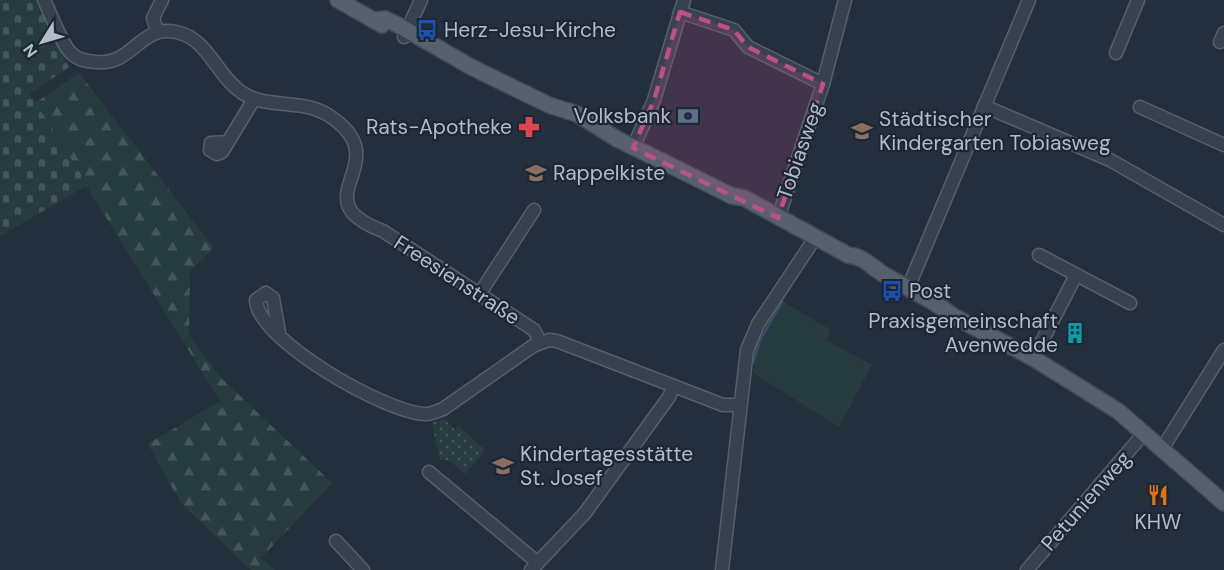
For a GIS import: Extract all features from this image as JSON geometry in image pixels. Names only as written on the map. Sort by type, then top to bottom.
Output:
[{"type":"main road","points":[[338,0],[549,105],[577,114],[617,140],[732,196],[744,198],[848,255],[853,262],[870,272],[882,273],[938,303],[956,308],[1037,351],[1119,404],[1167,441],[1224,492]]},
{"type":"main road","points":[[938,303],[953,316],[1082,386],[1145,432],[1224,503]]},
{"type":"street","points":[[44,0],[70,52],[82,61],[107,63],[124,58],[144,38],[157,31],[153,18],[162,0]]},
{"type":"street","points":[[406,33],[421,0]]},
{"type":"street","name":"Tobiasweg","points":[[776,217],[822,84],[845,0]]},
{"type":"street","points":[[908,288],[1029,0]]},
{"type":"street","points":[[1116,53],[1138,0]]},
{"type":"street","points":[[633,148],[654,100],[682,6]]},
{"type":"street","name":"Tobiasweg","points":[[682,6],[734,30],[748,47],[822,84]]},
{"type":"street","name":"Freesienstraße","points":[[157,31],[174,31],[190,35],[201,45],[231,83],[254,99],[300,104],[322,111],[340,123],[354,142],[357,162],[346,190],[345,199],[348,209],[367,225],[383,231],[534,330],[540,342],[557,340],[723,405],[739,405]]},
{"type":"street","points":[[228,142],[254,99]]},
{"type":"street","points":[[984,106],[1110,160],[1224,225]]},
{"type":"street","points":[[1140,106],[1224,145]]},
{"type":"street","points":[[480,293],[534,210]]},
{"type":"street","points":[[722,570],[744,363],[751,336],[815,238]]},
{"type":"street","points":[[1039,255],[1130,303]]},
{"type":"street","points":[[1037,351],[1076,274]]},
{"type":"street","points":[[279,333],[330,375],[362,392],[413,412],[428,415],[443,409],[540,342]]},
{"type":"street","points":[[1167,441],[1224,350]]},
{"type":"street","points":[[429,472],[534,566],[585,513],[669,397],[674,386]]},
{"type":"street","name":"Petunienweg","points":[[1027,570],[1145,432]]},
{"type":"street","points":[[336,541],[363,570]]},
{"type":"highlighted area","points":[[680,12],[734,30],[748,47],[823,84],[778,218],[633,148],[654,100]]},
{"type":"green space","points":[[0,0],[35,0],[69,67],[30,94],[88,185],[0,236]]},
{"type":"green space","points":[[79,73],[214,248],[190,271],[189,335],[221,378],[332,483],[261,558],[275,570],[251,570],[180,502],[148,444],[220,401],[35,103]]},
{"type":"green space","points":[[784,302],[831,330],[826,340],[872,365],[839,427],[753,373],[761,341]]},
{"type":"green space","points":[[444,419],[455,429],[458,426],[485,450],[466,474],[450,461],[440,460],[431,422]]},
{"type":"waterway","points":[[753,363],[760,340],[782,302]]},
{"type":"place","name":"Herz-Jesu-Kirche","points":[[427,30]]},
{"type":"place","name":"Volksbank","points":[[688,116]]},
{"type":"place","name":"Rats-Apotheke","points":[[529,127]]},
{"type":"place","name":"Städtischer Kindergarten Tobiasweg","points":[[862,131]]},
{"type":"place","name":"Rappelkiste","points":[[536,173]]},
{"type":"place","name":"Post","points":[[892,291]]},
{"type":"place","name":"Praxisgemeinschaft Avenwedde","points":[[1075,333]]},
{"type":"place","name":"Kindertagesstätte St. Josef","points":[[503,466]]},
{"type":"place","name":"KHW","points":[[1158,495]]}]
